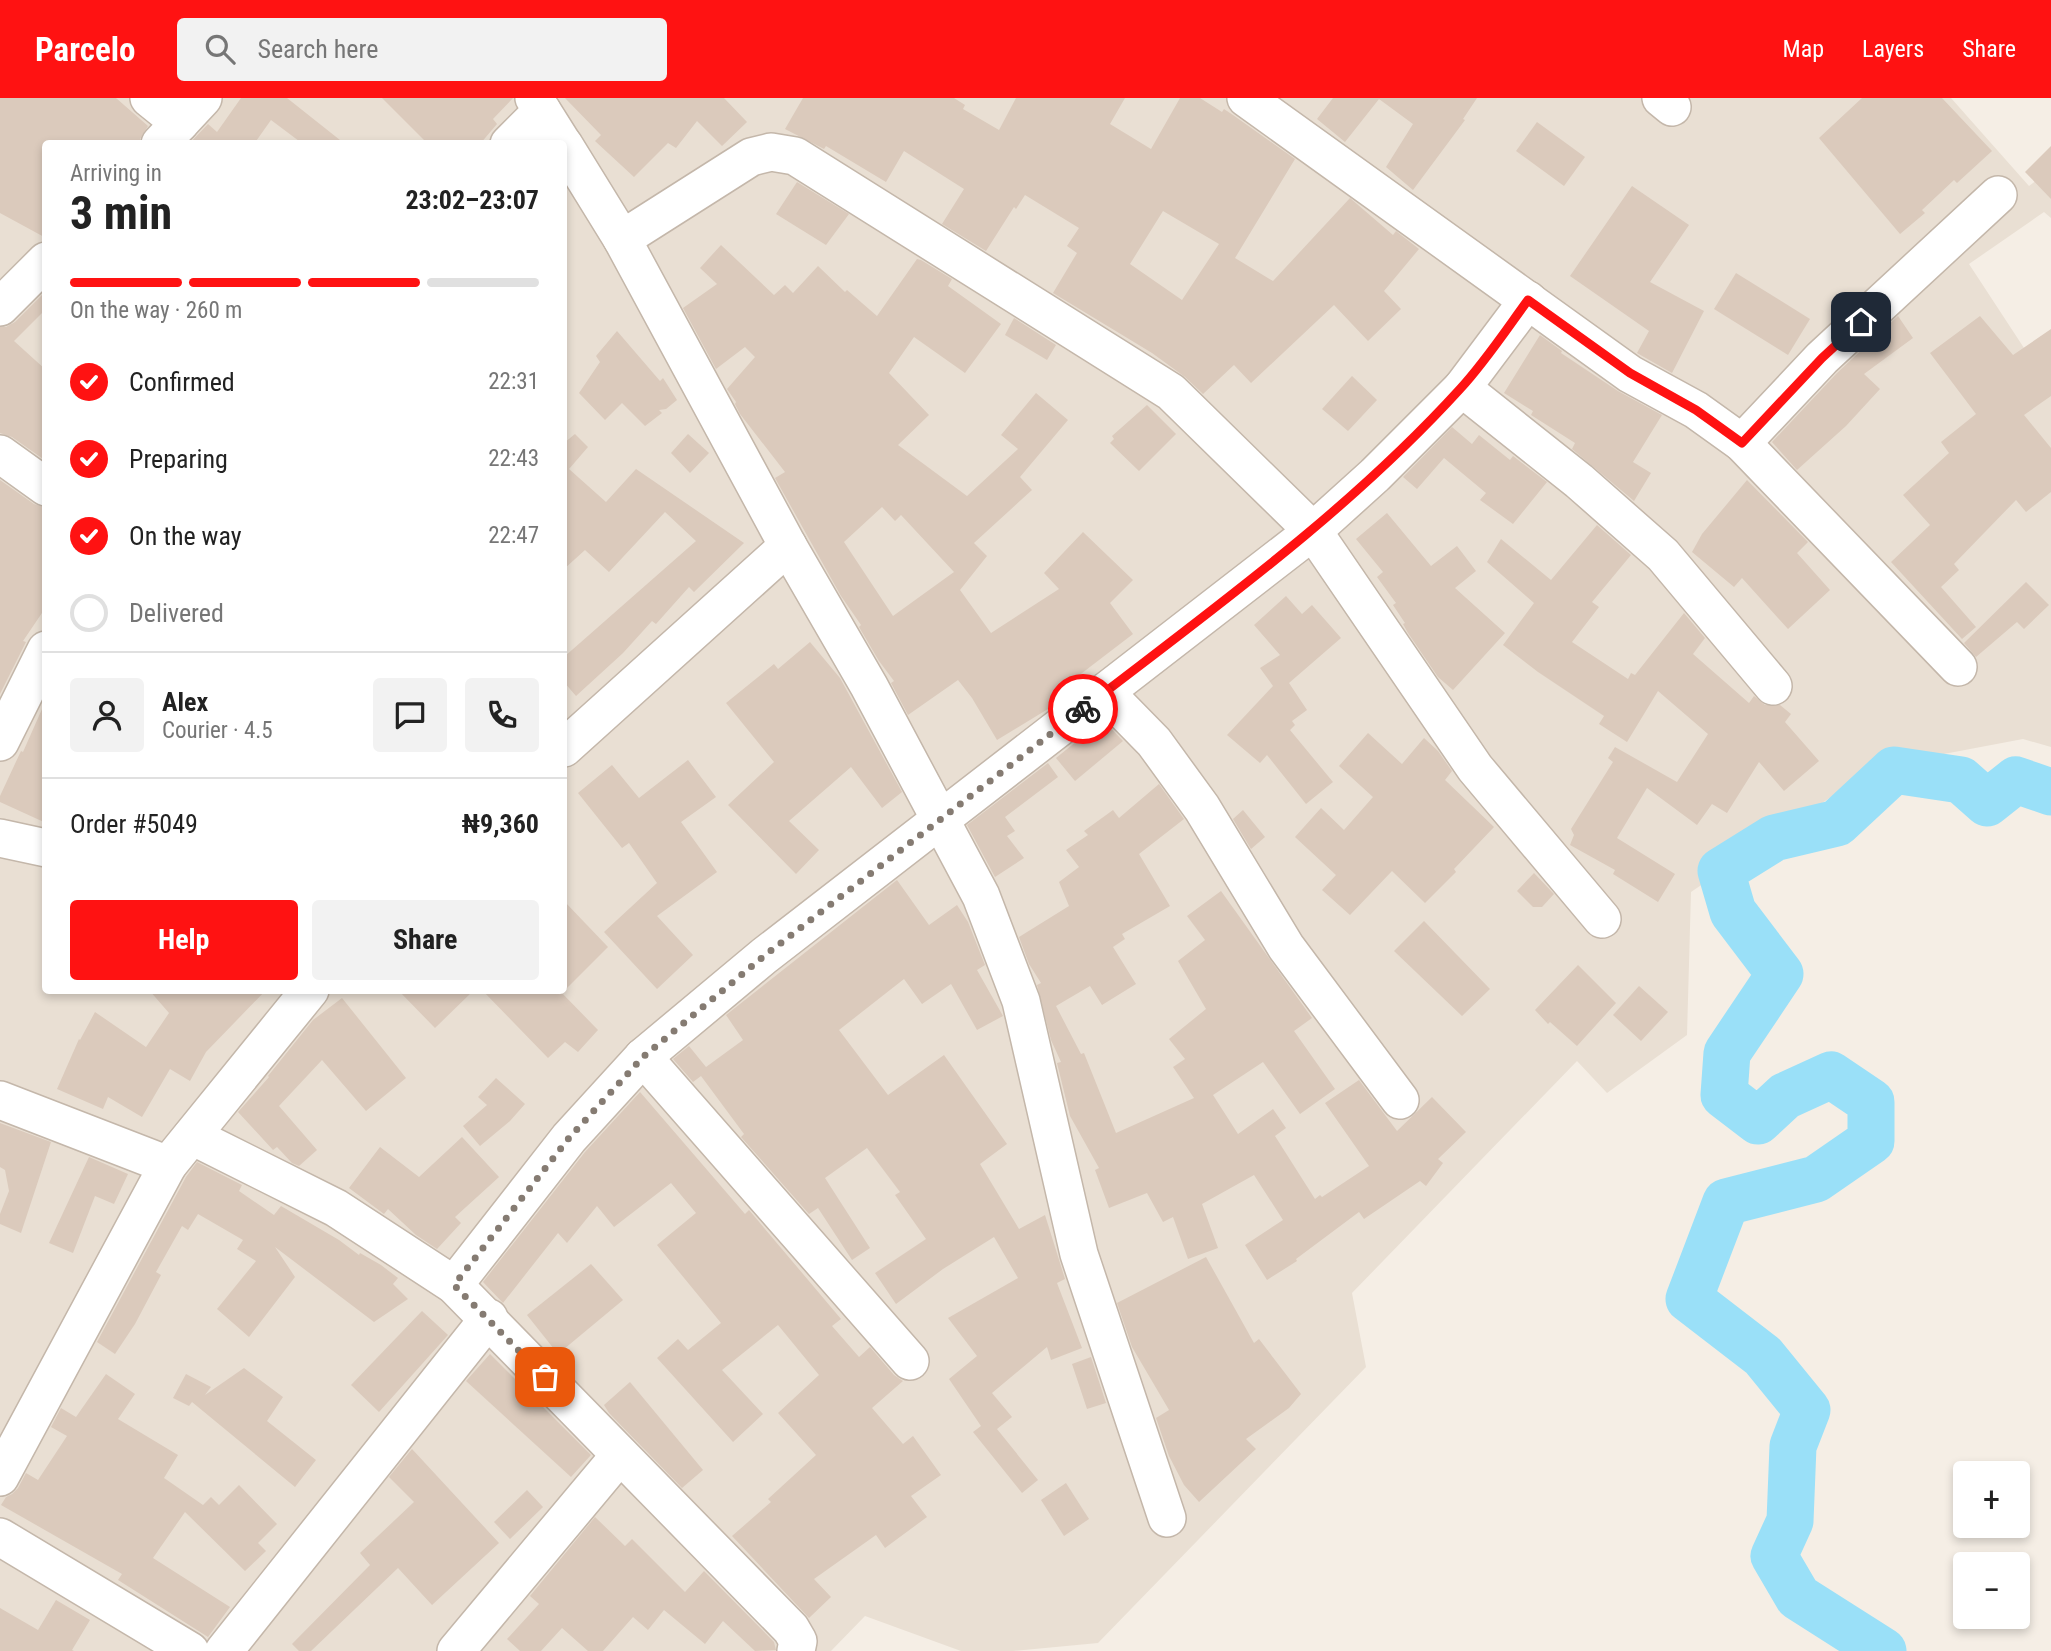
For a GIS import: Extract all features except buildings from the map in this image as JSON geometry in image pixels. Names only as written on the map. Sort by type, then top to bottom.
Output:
[{"type":"street","points":[[149,98],[181,122]]},
{"type":"street","points":[[1246,98],[1630,373],[1696,410],[1742,443],[1958,667]]},
{"type":"street","points":[[512,140],[538,104],[560,140]]},
{"type":"street","points":[[567,150],[622,239],[788,546],[869,685],[981,896],[1021,1001],[1079,1254],[1167,1518]]},
{"type":"street","points":[[622,239],[751,157],[771,152],[795,156],[1171,392],[1313,531],[1475,768],[1602,919]]},
{"type":"street","points":[[1742,443],[1822,358],[1998,195]]},
{"type":"street","points":[[0,307],[42,265]]},
{"type":"street","points":[[454,1285],[569,1138],[643,1057],[764,956],[1313,531],[1375,475],[1462,388],[1528,300]]},
{"type":"street","points":[[1462,388],[1578,481],[1663,555],[1773,686]]},
{"type":"street","points":[[0,454],[42,484]]},
{"type":"street","points":[[567,745],[788,546]]},
{"type":"street","points":[[0,742],[42,658]]},
{"type":"street","points":[[1105,692],[1154,742],[1202,808],[1286,947],[1400,1100]]},
{"type":"street","points":[[0,838],[42,848]]},
{"type":"street","points":[[0,1477],[168,1166],[307,994]]},
{"type":"street","points":[[643,1057],[910,1361]]},
{"type":"street","points":[[0,1100],[168,1166]]},
{"type":"street","points":[[192,1136],[336,1208],[454,1285],[791,1629],[798,1641],[796,1651]]},
{"type":"street","points":[[224,1651],[489,1318]]},
{"type":"street","points":[[456,1651],[620,1455]]},
{"type":"street","points":[[0,1537],[190,1651]]},
{"type":"shaded area","points":[[0,98],[1951,98],[2029,186],[2051,169],[2051,218],[2044,212],[1969,264],[2039,371],[2051,363],[2051,747],[2023,739],[1875,767],[1691,892],[1687,1035],[1607,1093],[1577,1061],[1352,1293],[1366,1367],[1098,1643],[1013,1651],[961,1651],[865,1616],[831,1651],[215,1651],[0,1517]]},
{"type":"shaded area","points":[[0,1551],[166,1651],[0,1651]]},
{"type":"waterway","points":[[1883,1651],[1798,1597],[1774,1556],[1790,1521],[1793,1446],[1807,1410],[1763,1356],[1689,1299],[1726,1202],[1816,1179],[1871,1141],[1871,1102],[1831,1075],[1785,1096],[1758,1121],[1724,1095],[1727,1053],[1780,974],[1733,912],[1721,871],[1774,838],[1837,823],[1894,770],[1961,780],[1987,803],[2016,780],[2051,792]]},
{"type":"way so far","points":[[545,1377],[454,1285],[569,1138],[643,1057],[764,956],[1083,709]]},
{"type":"route","points":[[1083,709],[1313,531],[1375,475],[1462,388],[1528,300],[1630,373],[1696,410],[1742,443],[1822,358],[1861,322]]}]
